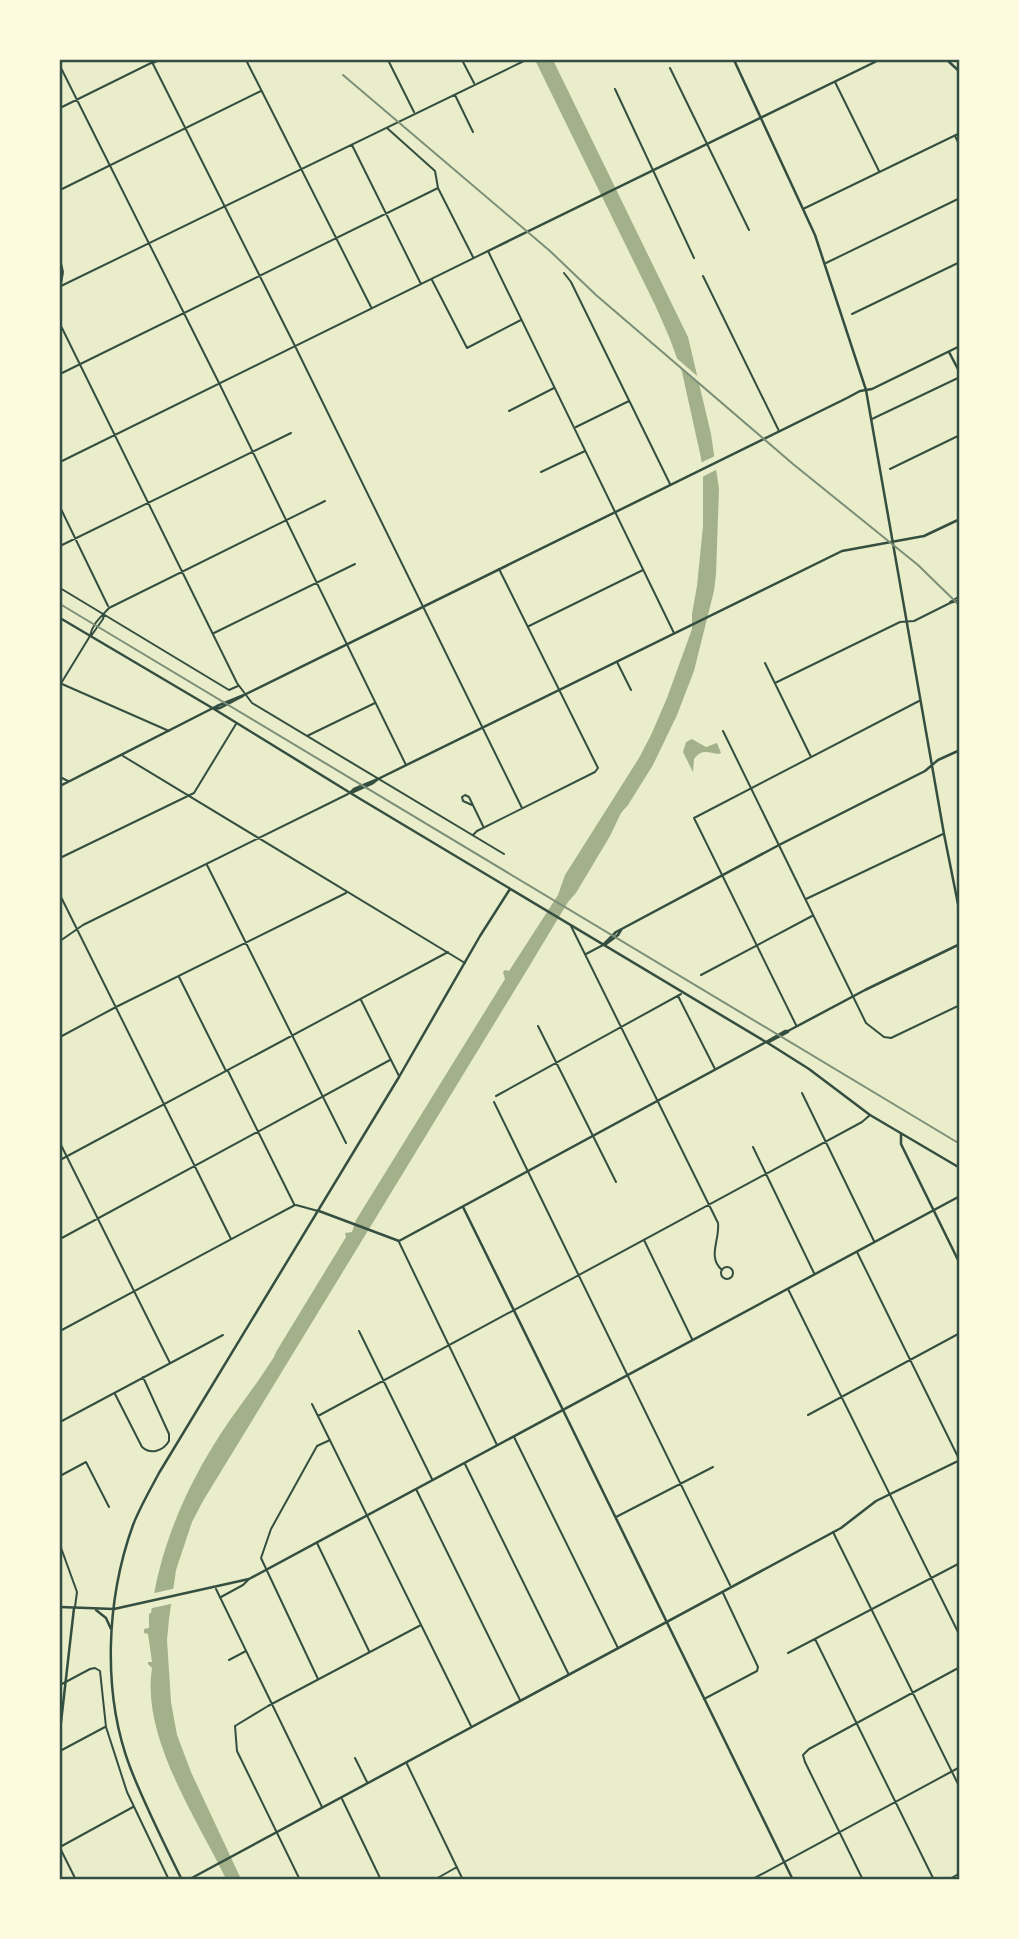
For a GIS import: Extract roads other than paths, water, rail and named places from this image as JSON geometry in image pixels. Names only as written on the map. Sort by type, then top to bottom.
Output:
[{"type":"main road","points":[[152,61],[159,60]]},
{"type":"main road","points":[[734,60],[825,263],[866,390],[960,914]]},
{"type":"main road","points":[[488,251],[879,60]]},
{"type":"main road","points":[[947,60],[960,72]]},
{"type":"main road","points":[[60,786],[860,391],[960,346]]},
{"type":"main road","points":[[949,352],[960,375]]},
{"type":"main road","points":[[350,793],[842,551],[924,536],[960,519]]},
{"type":"main road","points":[[60,618],[571,925],[680,994],[766,1042],[809,1069],[870,1115],[960,1167]]},
{"type":"main road","points":[[603,945],[621,930],[925,771],[960,750]]},
{"type":"main road","points":[[182,1880],[130,1766],[119,1731],[112,1685],[114,1609],[130,1537],[147,1494],[510,889]]},
{"type":"main road","points":[[318,1211],[399,1241],[770,1039],[960,944]]},
{"type":"main road","points":[[901,1134],[901,1144],[960,1264]]},
{"type":"main road","points":[[60,1607],[114,1609],[249,1579],[960,1196]]},
{"type":"main road","points":[[463,1207],[793,1880]]},
{"type":"main road","points":[[188,1880],[732,1588],[833,1532],[890,1494],[959,1460]]},
{"type":"main road","points":[[60,1731],[74,1608]]},
{"type":"main road","points":[[96,1610],[106,1618],[113,1632]]},
{"type":"street","points":[[246,60],[372,308]]},
{"type":"street","points":[[388,60],[415,114]]},
{"type":"street","points":[[462,60],[475,84]]},
{"type":"street","points":[[61,286],[526,60]]},
{"type":"street","points":[[60,108],[152,61],[522,808]]},
{"type":"street","points":[[60,66],[406,765]]},
{"type":"street","points":[[670,68],[750,230]]},
{"type":"street","points":[[835,81],[880,172]]},
{"type":"street","points":[[614,89],[694,258]]},
{"type":"street","points":[[60,190],[262,91]]},
{"type":"street","points":[[455,94],[473,132]]},
{"type":"street","points":[[387,127],[432,168],[438,188],[473,258]]},
{"type":"street","points":[[803,209],[960,133]]},
{"type":"street","points":[[955,135],[960,146]]},
{"type":"street","points":[[351,145],[421,284]]},
{"type":"street","points":[[60,374],[438,188]]},
{"type":"street","points":[[825,263],[960,198]]},
{"type":"street","points":[[60,461],[488,251],[674,633]]},
{"type":"street","points":[[60,260],[63,272],[60,290]]},
{"type":"street","points":[[852,314],[960,262]]},
{"type":"street","points":[[564,273],[571,282],[670,485]]},
{"type":"street","points":[[703,276],[779,431]]},
{"type":"street","points":[[432,279],[467,348],[522,320]]},
{"type":"street","points":[[60,324],[244,695],[252,703],[504,854]]},
{"type":"street","points":[[871,420],[960,375]]},
{"type":"street","points":[[509,411],[555,388]]},
{"type":"street","points":[[575,428],[629,401]]},
{"type":"street","points":[[60,546],[291,432]]},
{"type":"street","points":[[890,468],[960,435]]},
{"type":"street","points":[[541,472],[586,450]]},
{"type":"street","points":[[170,731],[60,684],[100,617],[109,608],[324,501]]},
{"type":"street","points":[[60,506],[109,608]]},
{"type":"street","points":[[212,634],[355,564]]},
{"type":"street","points":[[473,836],[484,827],[598,769],[499,569]]},
{"type":"street","points":[[528,627],[643,570]]},
{"type":"street","points":[[60,587],[229,690],[238,686]]},
{"type":"street","points":[[775,683],[900,622],[914,621],[960,598]]},
{"type":"street","points":[[617,662],[631,690]]},
{"type":"street","points":[[765,663],[811,757]]},
{"type":"street","points":[[797,1026],[694,818],[920,701]]},
{"type":"street","points":[[307,736],[376,703]]},
{"type":"street","points":[[60,858],[194,793],[237,723]]},
{"type":"street","points":[[723,731],[866,1023],[888,1038],[898,1036],[960,1006]]},
{"type":"street","points":[[122,755],[466,963]]},
{"type":"street","points":[[60,777],[69,781]]},
{"type":"street","points":[[60,941],[77,929],[350,793]]},
{"type":"street","points":[[472,805],[484,827]]},
{"type":"street","points":[[805,900],[944,834]]},
{"type":"street","points":[[207,864],[346,1143]]},
{"type":"street","points":[[60,1037],[347,892]]},
{"type":"street","points":[[60,895],[231,1238]]},
{"type":"street","points":[[701,975],[813,915]]},
{"type":"street","points":[[571,925],[709,1204],[719,1234],[714,1258],[722,1270]]},
{"type":"street","points":[[585,954],[603,945]]},
{"type":"street","points":[[60,1160],[448,952]]},
{"type":"street","points":[[178,976],[295,1205]]},
{"type":"street","points":[[496,1096],[680,994],[716,1070]]},
{"type":"street","points":[[360,999],[399,1077]]},
{"type":"street","points":[[538,1026],[616,1182]]},
{"type":"street","points":[[60,1240],[390,1060]]},
{"type":"street","points":[[802,1093],[875,1242]]},
{"type":"street","points":[[494,1102],[732,1588]]},
{"type":"street","points":[[318,1416],[866,1120],[870,1115]]},
{"type":"street","points":[[60,1143],[170,1363]]},
{"type":"street","points":[[753,1147],[815,1274]]},
{"type":"street","points":[[60,1331],[295,1205],[318,1211]]},
{"type":"street","points":[[644,1240],[693,1340]]},
{"type":"street","points":[[399,1241],[497,1446]]},
{"type":"street","points":[[857,1252],[959,1460]]},
{"type":"street","points":[[788,1289],[960,1636]]},
{"type":"street","points":[[359,1331],[433,1480]]},
{"type":"street","points":[[808,1415],[960,1333]]},
{"type":"street","points":[[60,1422],[223,1335]]},
{"type":"street","points":[[115,1393],[142,1447],[150,1451],[161,1449],[169,1441],[169,1434],[143,1377]]},
{"type":"street","points":[[312,1404],[472,1728]]},
{"type":"street","points":[[513,1437],[618,1649]]},
{"type":"street","points":[[319,1679],[261,1558],[271,1530],[317,1447],[330,1440]]},
{"type":"street","points":[[60,1476],[86,1462],[109,1507]]},
{"type":"street","points":[[465,1463],[569,1675]]},
{"type":"street","points":[[615,1518],[713,1467]]},
{"type":"street","points":[[416,1489],[521,1701]]},
{"type":"street","points":[[833,1532],[960,1788]]},
{"type":"street","points":[[317,1543],[370,1652]]},
{"type":"street","points":[[60,1545],[77,1592],[74,1608]]},
{"type":"street","points":[[788,1653],[960,1563]]},
{"type":"street","points":[[220,1598],[249,1579]]},
{"type":"street","points":[[215,1587],[323,1808]]},
{"type":"street","points":[[704,1699],[757,1671],[758,1667],[722,1592]]},
{"type":"street","points":[[953,1623],[957,1621]]},
{"type":"street","points":[[300,1880],[237,1751],[236,1725],[421,1625]]},
{"type":"street","points":[[815,1639],[934,1880]]},
{"type":"street","points":[[229,1660],[246,1651]]},
{"type":"street","points":[[863,1880],[803,1755],[808,1749],[960,1667]]},
{"type":"street","points":[[60,1685],[95,1668],[100,1671],[106,1727],[127,1792],[169,1880]]},
{"type":"street","points":[[60,1751],[106,1727]]},
{"type":"street","points":[[355,1758],[368,1784]]},
{"type":"street","points":[[407,1763],[463,1880]]},
{"type":"street","points":[[751,1880],[960,1767]]},
{"type":"street","points":[[341,1798],[381,1880]]},
{"type":"street","points":[[76,1880],[60,1848],[134,1807]]},
{"type":"street","points":[[434,1880],[457,1867]]},
{"type":"street","points":[[948,1880],[960,1873]]},
{"type":"street","points":[[955,1875],[957,1880]]},
{"type":"railway","points":[[343,75],[550,251],[596,295],[793,464],[918,565],[960,606]]},
{"type":"railway","points":[[60,604],[960,1144]]}]
